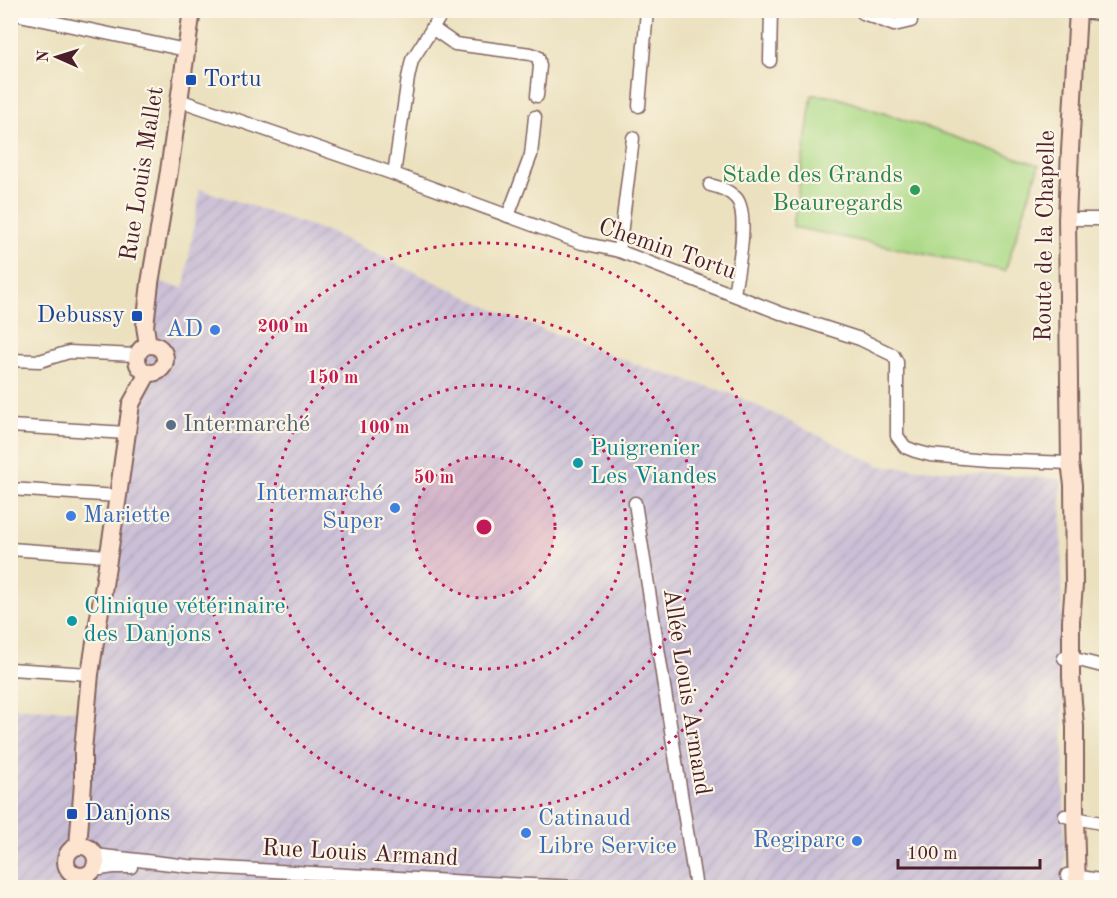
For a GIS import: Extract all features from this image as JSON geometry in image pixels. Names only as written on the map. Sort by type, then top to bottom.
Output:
[{"type":"main road","name":"Rue Louis Mallet","points":[[148,373],[141,370],[137,363],[142,350],[150,283],[192,10]]},
{"type":"main road","name":"Route de la Chapelle","points":[[1072,881],[1066,476],[1070,463],[1068,219],[1078,11]]},
{"type":"main road","points":[[78,846],[90,674],[131,404],[148,373],[162,368],[165,357],[159,347],[142,350]]},
{"type":"main road","points":[[78,846],[88,848],[86,875],[68,870],[66,860],[70,851],[78,846]]},
{"type":"street","points":[[394,174],[412,60],[444,10]]},
{"type":"street","points":[[639,106],[647,10]]},
{"type":"street","points":[[770,61],[771,10]]},
{"type":"street","points":[[860,10],[894,25],[911,21]]},
{"type":"street","points":[[1078,11],[1107,15]]},
{"type":"street","points":[[10,13],[186,50]]},
{"type":"street","points":[[432,28],[455,44],[531,54],[538,57],[540,66],[537,96]]},
{"type":"street","name":"Chemin Tortu","points":[[179,100],[394,174],[582,243],[619,251],[783,314],[860,339],[893,355],[897,362],[897,435],[905,447],[915,451],[952,457],[1070,463]]},
{"type":"street","points":[[508,216],[531,155],[535,117]]},
{"type":"street","points":[[619,251],[633,138]]},
{"type":"street","points":[[710,186],[721,188],[737,198],[743,217],[734,294]]},
{"type":"street","points":[[1068,219],[1107,219]]},
{"type":"street","points":[[10,360],[40,361],[69,352],[142,350]]},
{"type":"street","points":[[10,426],[127,433]]},
{"type":"street","points":[[10,489],[118,496]]},
{"type":"street","name":"Allée Louis Armand","points":[[635,502],[696,888]]},
{"type":"street","points":[[10,549],[108,556]]},
{"type":"street","points":[[1068,658],[1107,667]]},
{"type":"street","points":[[10,669],[90,674]]},
{"type":"street","points":[[1070,817],[1107,824]]},
{"type":"street","name":"Rue Louis Armand","points":[[86,875],[113,867],[188,866],[502,885],[602,888]]},
{"type":"street","points":[[1072,881],[1107,881]]},
{"type":"shaded area","points":[[200,189],[329,232],[510,317],[640,366],[735,395],[881,466],[1061,479],[1065,887],[11,887],[10,707],[86,711],[145,317],[157,282],[184,288]]},
{"type":"green space","name":"Stade des Grands Beauregards","points":[[812,95],[832,96],[1039,165],[1005,271],[793,227]]},
{"type":"place","name":"Tortu","points":[[191,80]]},
{"type":"place","name":"Stade des Grands Beauregards","points":[[915,190]]},
{"type":"place","name":"Debussy","points":[[137,316]]},
{"type":"place","name":"AD","points":[[215,330]]},
{"type":"place","name":"Intermarché","points":[[171,425]]},
{"type":"place","name":"Puigrenier Les Viandes","points":[[578,463]]},
{"type":"place","name":"Intermarché Super","points":[[395,508]]},
{"type":"place","name":"Mariette","points":[[71,516]]},
{"type":"place","name":"Clinique vétérinaire des Danjons","points":[[72,621]]},
{"type":"place","name":"Danjons","points":[[72,814]]},
{"type":"place","name":"Catinaud Libre Service","points":[[526,833]]},
{"type":"place","name":"Regiparc","points":[[857,841]]}]
